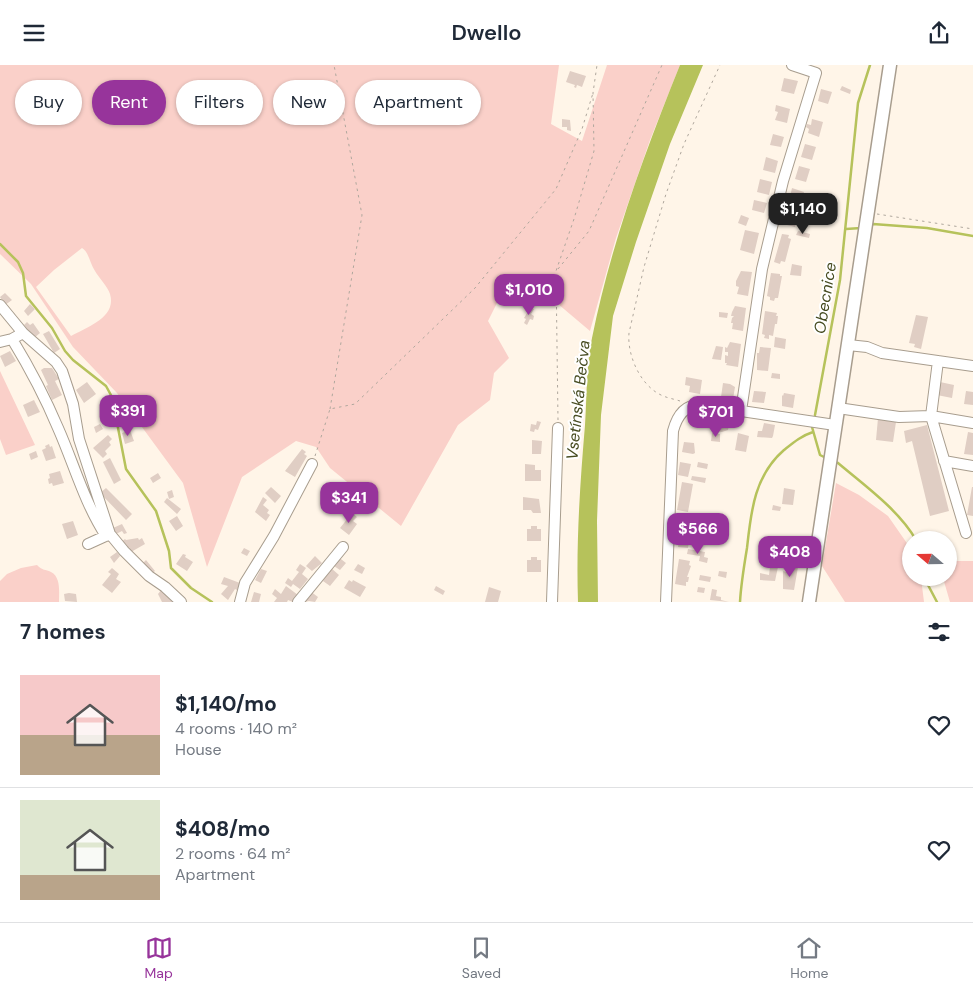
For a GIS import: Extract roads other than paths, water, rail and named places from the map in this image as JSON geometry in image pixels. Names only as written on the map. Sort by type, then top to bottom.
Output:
[{"type":"main road","points":[[809,602],[890,65]]},
{"type":"street","points":[[741,411],[762,269],[783,181],[816,73],[792,65]]},
{"type":"street","points":[[0,305],[23,333],[44,351],[62,371],[73,404],[79,439],[108,535]]},
{"type":"street","points":[[0,342],[12,339],[23,333]]},
{"type":"street","points":[[12,339],[58,427],[74,472],[93,516],[124,551],[181,602]]},
{"type":"street","points":[[848,345],[867,347],[882,353],[973,367]]},
{"type":"street","points":[[938,361],[930,416],[966,533]]},
{"type":"street","points":[[666,602],[673,431],[681,414],[690,406],[701,405],[835,425]]},
{"type":"street","points":[[838,408],[899,417],[930,416],[973,423]]},
{"type":"street","points":[[552,602],[558,428]]},
{"type":"street","points":[[944,461],[973,466]]},
{"type":"street","points":[[240,602],[244,583],[274,536],[312,463]]},
{"type":"street","points":[[88,544],[108,535]]},
{"type":"street","points":[[298,602],[343,547]]},
{"type":"waterway","name":"Obecnice","points":[[815,415],[840,280],[858,103],[870,65]]},
{"type":"waterway","points":[[871,225],[927,228],[973,236]]},
{"type":"waterway","points":[[846,229],[861,228]]},
{"type":"waterway","points":[[0,244],[18,262],[23,273],[26,296],[52,328],[65,351],[73,360],[106,386],[112,397],[126,469],[156,511],[169,551],[171,568],[191,588],[212,602]]},
{"type":"waterway","name":"Obecnice","points":[[812,427],[820,455],[826,458]]},
{"type":"waterway","points":[[740,602],[750,521],[760,483],[766,471],[784,450],[801,437],[813,432]]},
{"type":"waterway","name":"Obecnice","points":[[833,461],[838,463],[891,508],[910,531]]},
{"type":"waterway","name":"Obecnice","points":[[929,586],[937,602]]},
{"type":"water label","name":"Vsetínská Bečva","points":[[578,400]]}]
